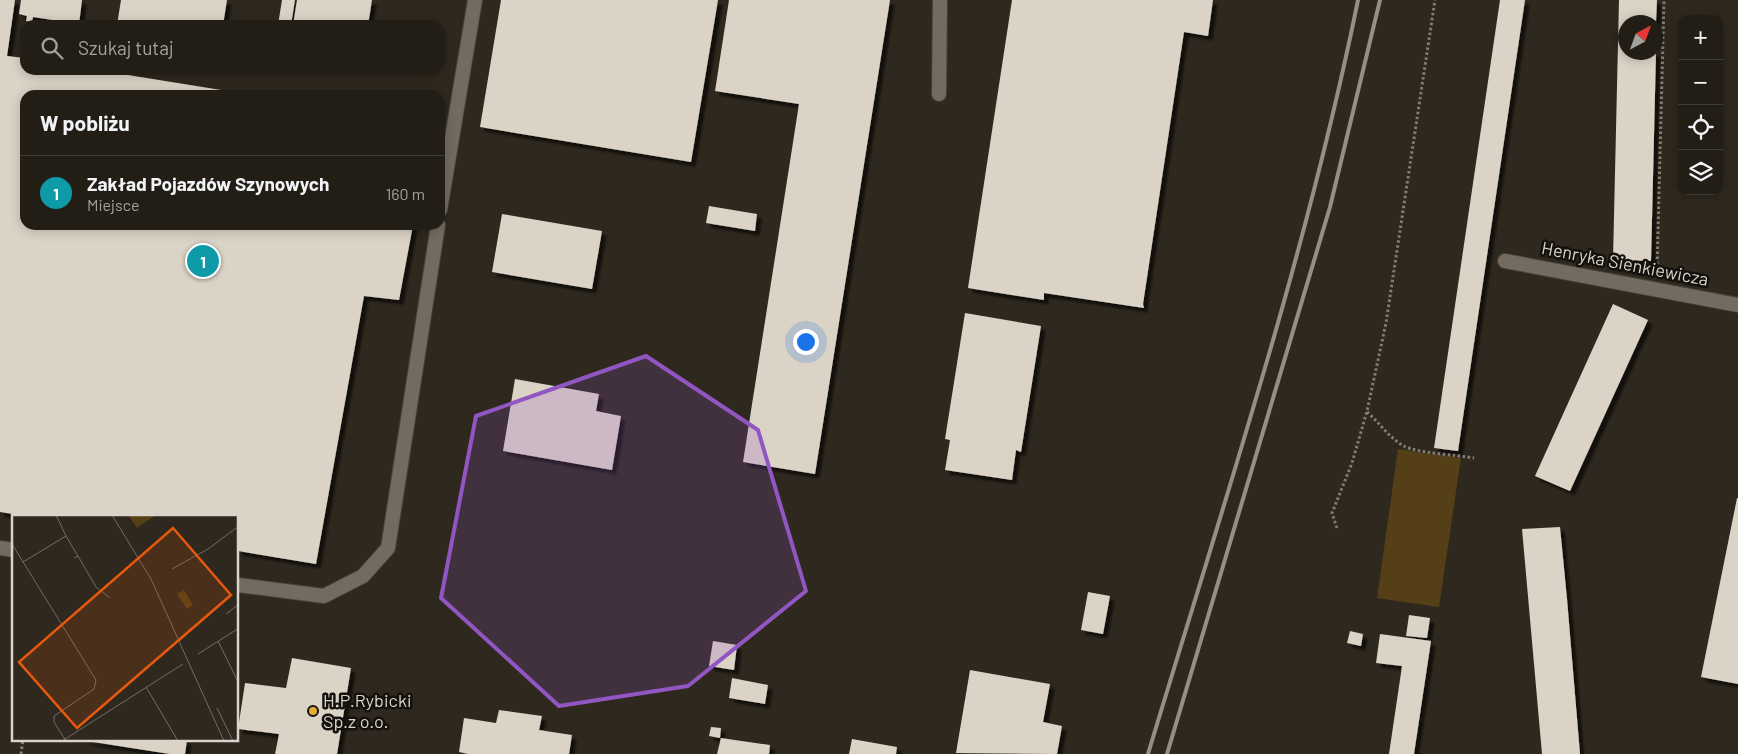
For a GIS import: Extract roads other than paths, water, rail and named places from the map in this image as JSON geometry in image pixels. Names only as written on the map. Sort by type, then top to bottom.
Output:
[{"type":"street","points":[[445,180],[475,0]]},
{"type":"street","points":[[939,94],[940,0]]},
{"type":"street","points":[[239,585],[324,596],[363,576],[388,548],[437,230]]},
{"type":"street","name":"Henryka Sienkiewicza","points":[[1505,262],[1657,288],[1738,305]]},
{"type":"railway","points":[[1148,754],[1262,380],[1314,191],[1358,0]]},
{"type":"railway","points":[[1167,754],[1330,207],[1380,0]]},
{"type":"place","name":"Zakład Pojazdów Szynowych","points":[[203,261]]},
{"type":"place","name":"H.P.Rybicki Sp.z o.o.","points":[[313,711]]}]
